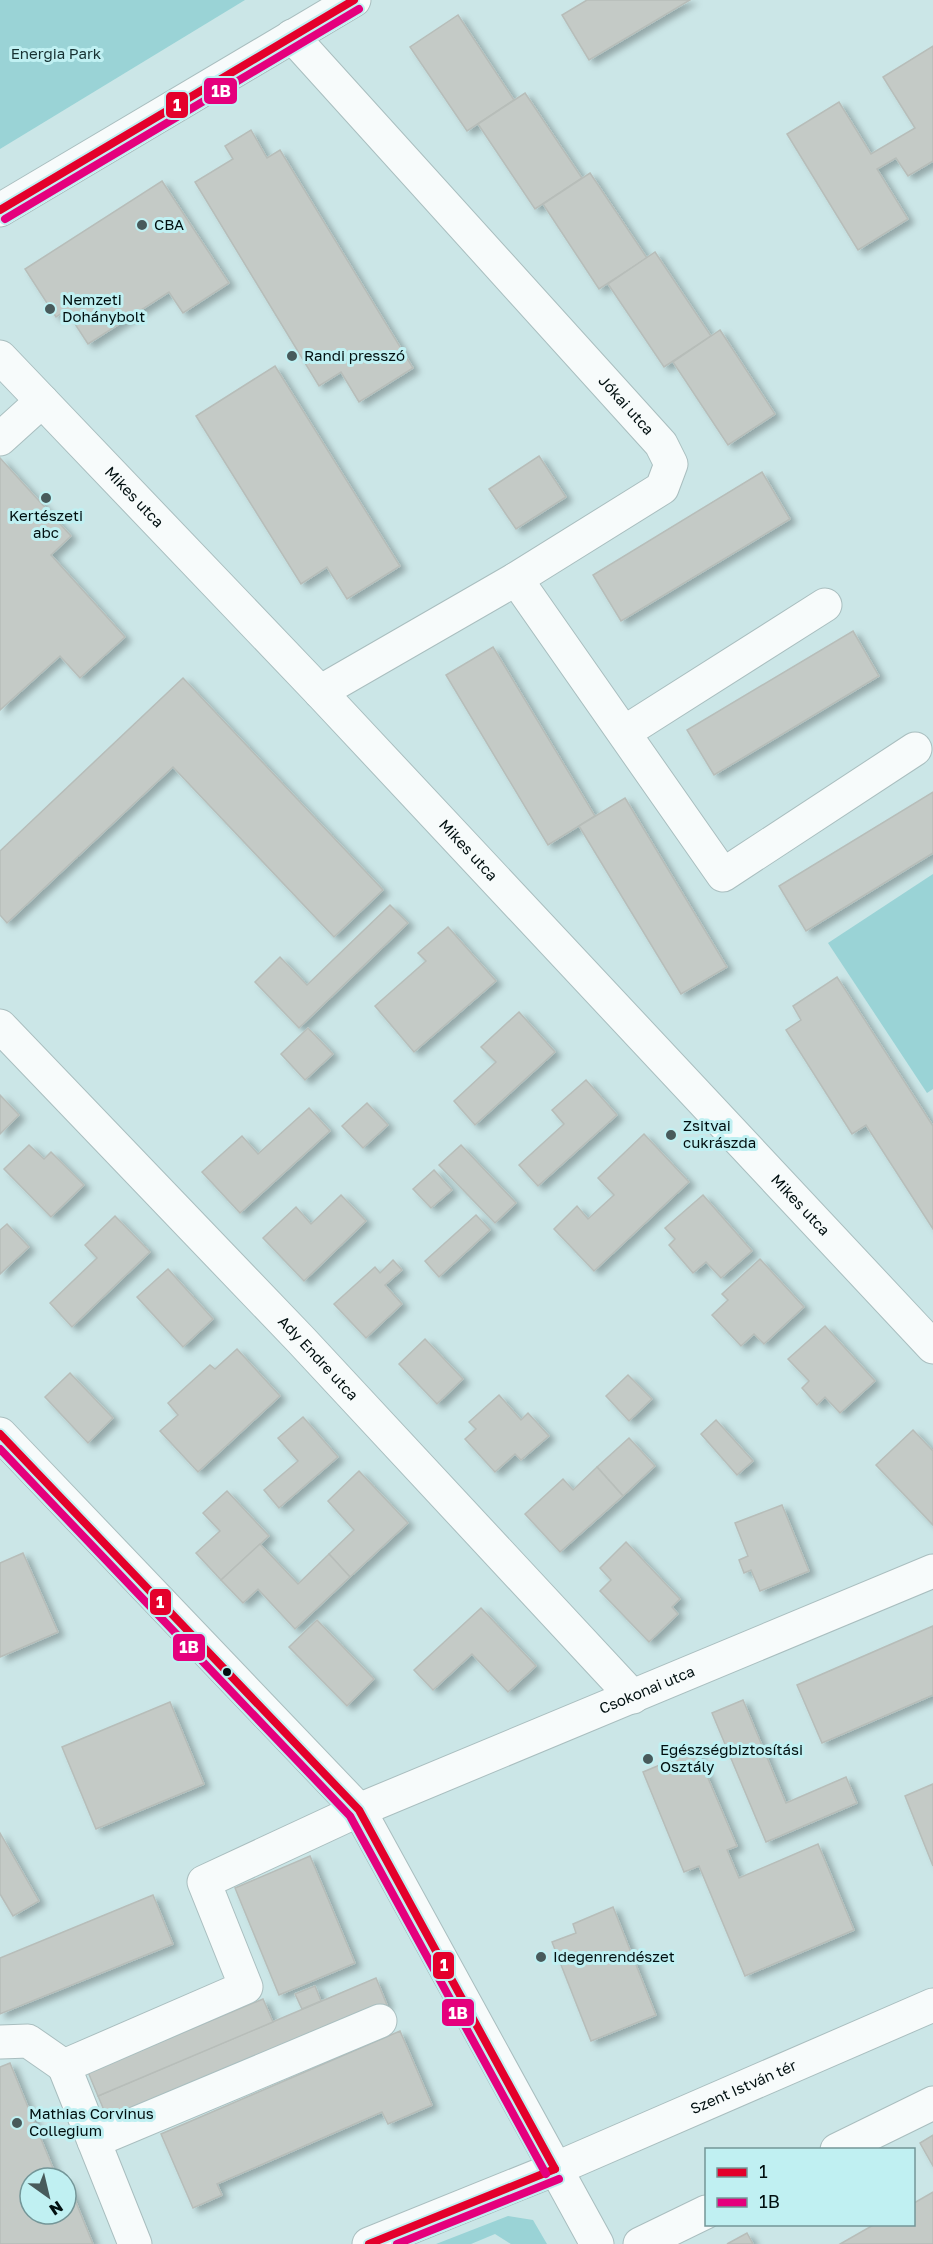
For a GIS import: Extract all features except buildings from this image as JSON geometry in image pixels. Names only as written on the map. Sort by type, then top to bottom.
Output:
[{"type":"street","points":[[0,210],[354,0]]},
{"type":"street","name":"Jókai utca","points":[[292,36],[661,444],[672,465],[662,488],[516,579],[320,692]]},
{"type":"street","name":"Mikes utca","points":[[0,357],[320,692],[933,1347]]},
{"type":"street","points":[[0,439],[42,401]]},
{"type":"street","points":[[516,579],[723,875],[915,749]]},
{"type":"street","points":[[625,732],[825,604]]},
{"type":"street","name":"Ady Endre utca","points":[[0,1026],[309,1349],[633,1698]]},
{"type":"street","points":[[0,1434],[359,1810],[597,2244]]},
{"type":"street","name":"Csokonai utca","points":[[64,2066],[246,1987],[204,1882],[359,1810],[633,1698],[933,1571]]},
{"type":"street","name":"Szent István tér","points":[[369,2244],[555,2169],[933,2005]]},
{"type":"street","points":[[94,2141],[380,2021]]},
{"type":"street","points":[[0,2042],[28,2041],[64,2066],[135,2244]]},
{"type":"street","points":[[841,2148],[933,2103]]},
{"type":"street","points":[[640,2244],[705,2212]]},
{"type":"green space","name":"Energia Park","points":[[0,0],[245,0],[0,149]]},
{"type":"green space","points":[[933,874],[933,1089],[927,1093],[828,943]]},
{"type":"green space","points":[[508,2216],[533,2220],[547,2244],[511,2244],[495,2234],[471,2244],[436,2244]]},
{"type":"transit line","name":"1","points":[[0,210],[354,0]]},
{"type":"transit line","name":"1B","points":[[5,219],[359,9]]},
{"type":"transit line","name":"1","points":[[0,1434],[359,1810],[555,2169]]},
{"type":"transit line","name":"1B","points":[[0,1449],[350,1816],[546,2174]]},
{"type":"transit line","name":"1","points":[[369,2244],[555,2169]]},
{"type":"transit line","name":"1B","points":[[397,2244],[559,2179]]},
{"type":"place","name":"CBA","points":[[142,225]]},
{"type":"place","name":"Nemzeti Dohánybolt","points":[[50,309]]},
{"type":"place","name":"Randi presszó","points":[[292,356]]},
{"type":"place","name":"Kertészeti abc","points":[[46,498]]},
{"type":"place","name":"Zsitvai cukrászda","points":[[671,1135]]},
{"type":"place","name":"Egészségbiztosítási Osztály","points":[[648,1759]]},
{"type":"place","name":"Idegenrendészet","points":[[541,1957]]},
{"type":"place","name":"Mathias Corvinus Collegium","points":[[17,2123]]}]
